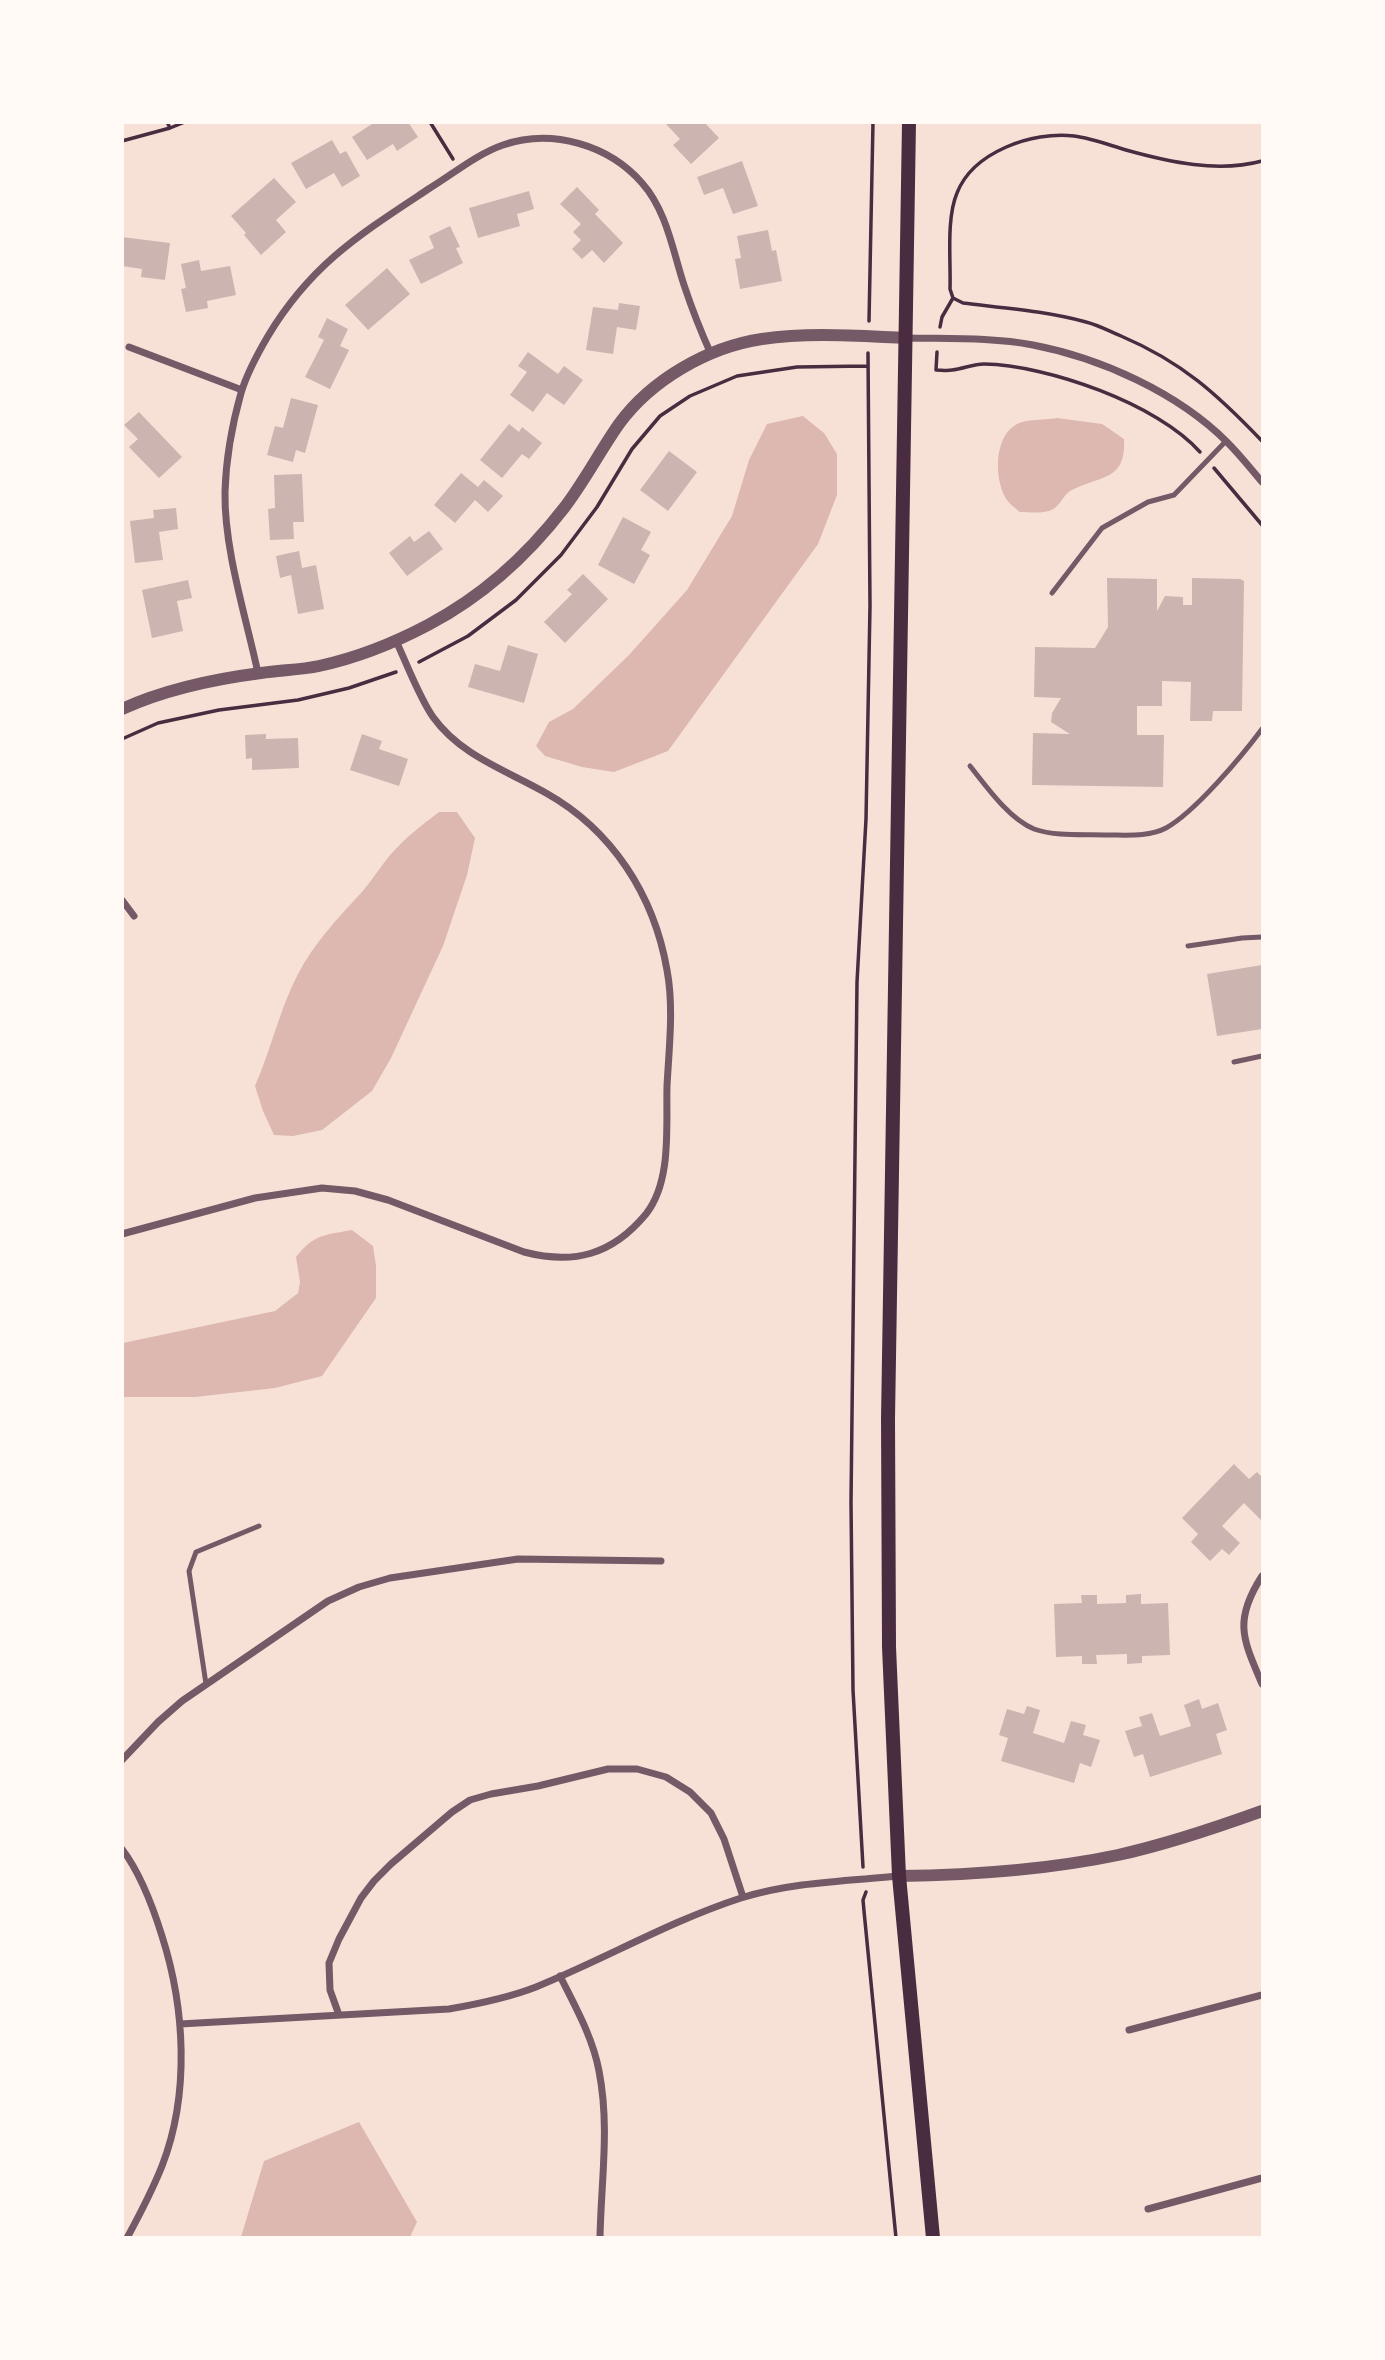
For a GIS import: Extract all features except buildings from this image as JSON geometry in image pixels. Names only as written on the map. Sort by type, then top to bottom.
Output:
[{"type":"main road","points":[[909,122],[888,1418],[889,1647],[899,1876],[933,2238]]},
{"type":"street","points":[[258,673],[230,544],[225,493],[230,440],[242,390],[258,352],[279,318],[303,286],[331,257],[363,233],[459,170],[503,145],[533,139],[563,140],[592,147],[620,163],[643,184],[659,208],[711,355]]},
{"type":"street","points":[[122,709],[196,684],[319,666],[396,641],[431,624],[481,593],[525,553],[564,508],[621,422],[648,392],[684,368],[720,350],[761,339],[801,335],[978,340],[1032,345],[1085,359],[1136,379],[1183,407],[1226,441],[1262,482]]},
{"type":"street","points":[[129,347],[242,390]]},
{"type":"street","points":[[122,1234],[255,1198],[322,1188],[355,1191],[388,1200],[524,1252],[566,1259],[612,1245],[632,1230],[649,1210],[660,1186],[664,1160],[670,1016],[667,971],[657,927],[640,887],[615,849],[583,818],[546,793],[481,761],[456,741],[433,716],[396,641]]},
{"type":"street","points":[[122,900],[134,916]]},
{"type":"street","points":[[122,1760],[182,1701],[328,1601],[359,1587],[390,1578],[519,1559],[661,1561]]},
{"type":"street","points":[[1262,1576],[1250,1599],[1244,1620],[1245,1644],[1262,1684]]},
{"type":"street","points":[[339,2015],[330,1990],[329,1963],[361,1898],[391,1864],[470,1800],[608,1769],[637,1769],[666,1777],[690,1792],[711,1813],[724,1839],[743,1897]]},
{"type":"street","points":[[180,2024],[449,2009],[493,2001],[535,1988],[743,1897],[772,1890],[864,1879],[1033,1869],[1118,1855],[1200,1833],[1262,1811]]},
{"type":"street","points":[[122,1849],[155,1912],[172,1966],[180,2024],[181,2070],[175,2118],[163,2164],[127,2238]]},
{"type":"street","points":[[561,1976],[583,2023],[599,2068],[606,2116],[600,2238]]},
{"type":"street","points":[[1129,2030],[1262,1996]]},
{"type":"street","points":[[1148,2209],[1262,2178]]},
{"type":"lane","points":[[1052,593],[1102,527],[1148,502],[1174,495],[1226,441]]},
{"type":"lane","points":[[970,766],[996,799],[1033,828],[1060,834],[1138,836],[1165,828],[1193,807],[1243,754],[1262,729]]},
{"type":"lane","points":[[1188,946],[1262,937]]},
{"type":"lane","points":[[1234,1062],[1262,1056]]},
{"type":"lane","points":[[206,1685],[189,1571],[191,1561],[196,1552],[259,1526]]},
{"type":"path","points":[[167,122],[170,128]]},
{"type":"path","points":[[122,141],[185,122]]},
{"type":"path","points":[[430,122],[459,170]]},
{"type":"path","points":[[869,310],[873,122]]},
{"type":"path","points":[[1262,162],[1240,167],[1161,160],[1074,136],[1021,141],[974,166],[962,181],[952,209],[950,289],[953,298],[963,303],[1038,312],[1088,322],[1140,344],[1192,374],[1262,440]]},
{"type":"path","points":[[942,317],[953,298]]},
{"type":"path","points":[[936,370],[953,370],[982,364],[1014,367],[1048,373],[1095,388],[1143,411],[1189,439],[1262,525]]},
{"type":"path","points":[[423,660],[468,636],[516,600],[552,564],[597,507],[632,449],[660,416],[690,396],[737,376],[797,367],[867,366],[870,606],[866,819],[857,982],[851,1502],[853,1690],[860,1833],[866,1893],[863,1900],[896,2238]]},
{"type":"path","points":[[122,739],[159,723],[219,710],[298,700],[389,675]]},
{"type":"shaded area","points":[[803,416],[824,433],[837,454],[837,495],[818,544],[668,751],[614,772],[582,767],[545,756],[536,746],[549,722],[573,709],[629,655],[687,590],[732,516],[749,460],[767,424]]},
{"type":"shaded area","points":[[1057,418],[1102,424],[1124,439],[1121,463],[1110,475],[1070,491],[1050,511],[1020,512],[1008,501],[1001,488],[998,456],[1001,446],[1011,428],[1019,423]]},
{"type":"shaded area","points":[[439,812],[457,812],[475,838],[467,875],[443,946],[391,1058],[372,1091],[322,1130],[293,1136],[274,1135],[255,1086],[285,1003],[303,964],[391,854]]},
{"type":"shaded area","points":[[352,1230],[373,1246],[376,1298],[322,1376],[275,1388],[195,1397],[123,1397],[123,1343],[275,1311],[298,1293],[300,1282],[296,1257],[302,1249],[321,1237]]},
{"type":"shaded area","points":[[359,2122],[417,2222],[410,2237],[241,2237],[264,2161]]}]
